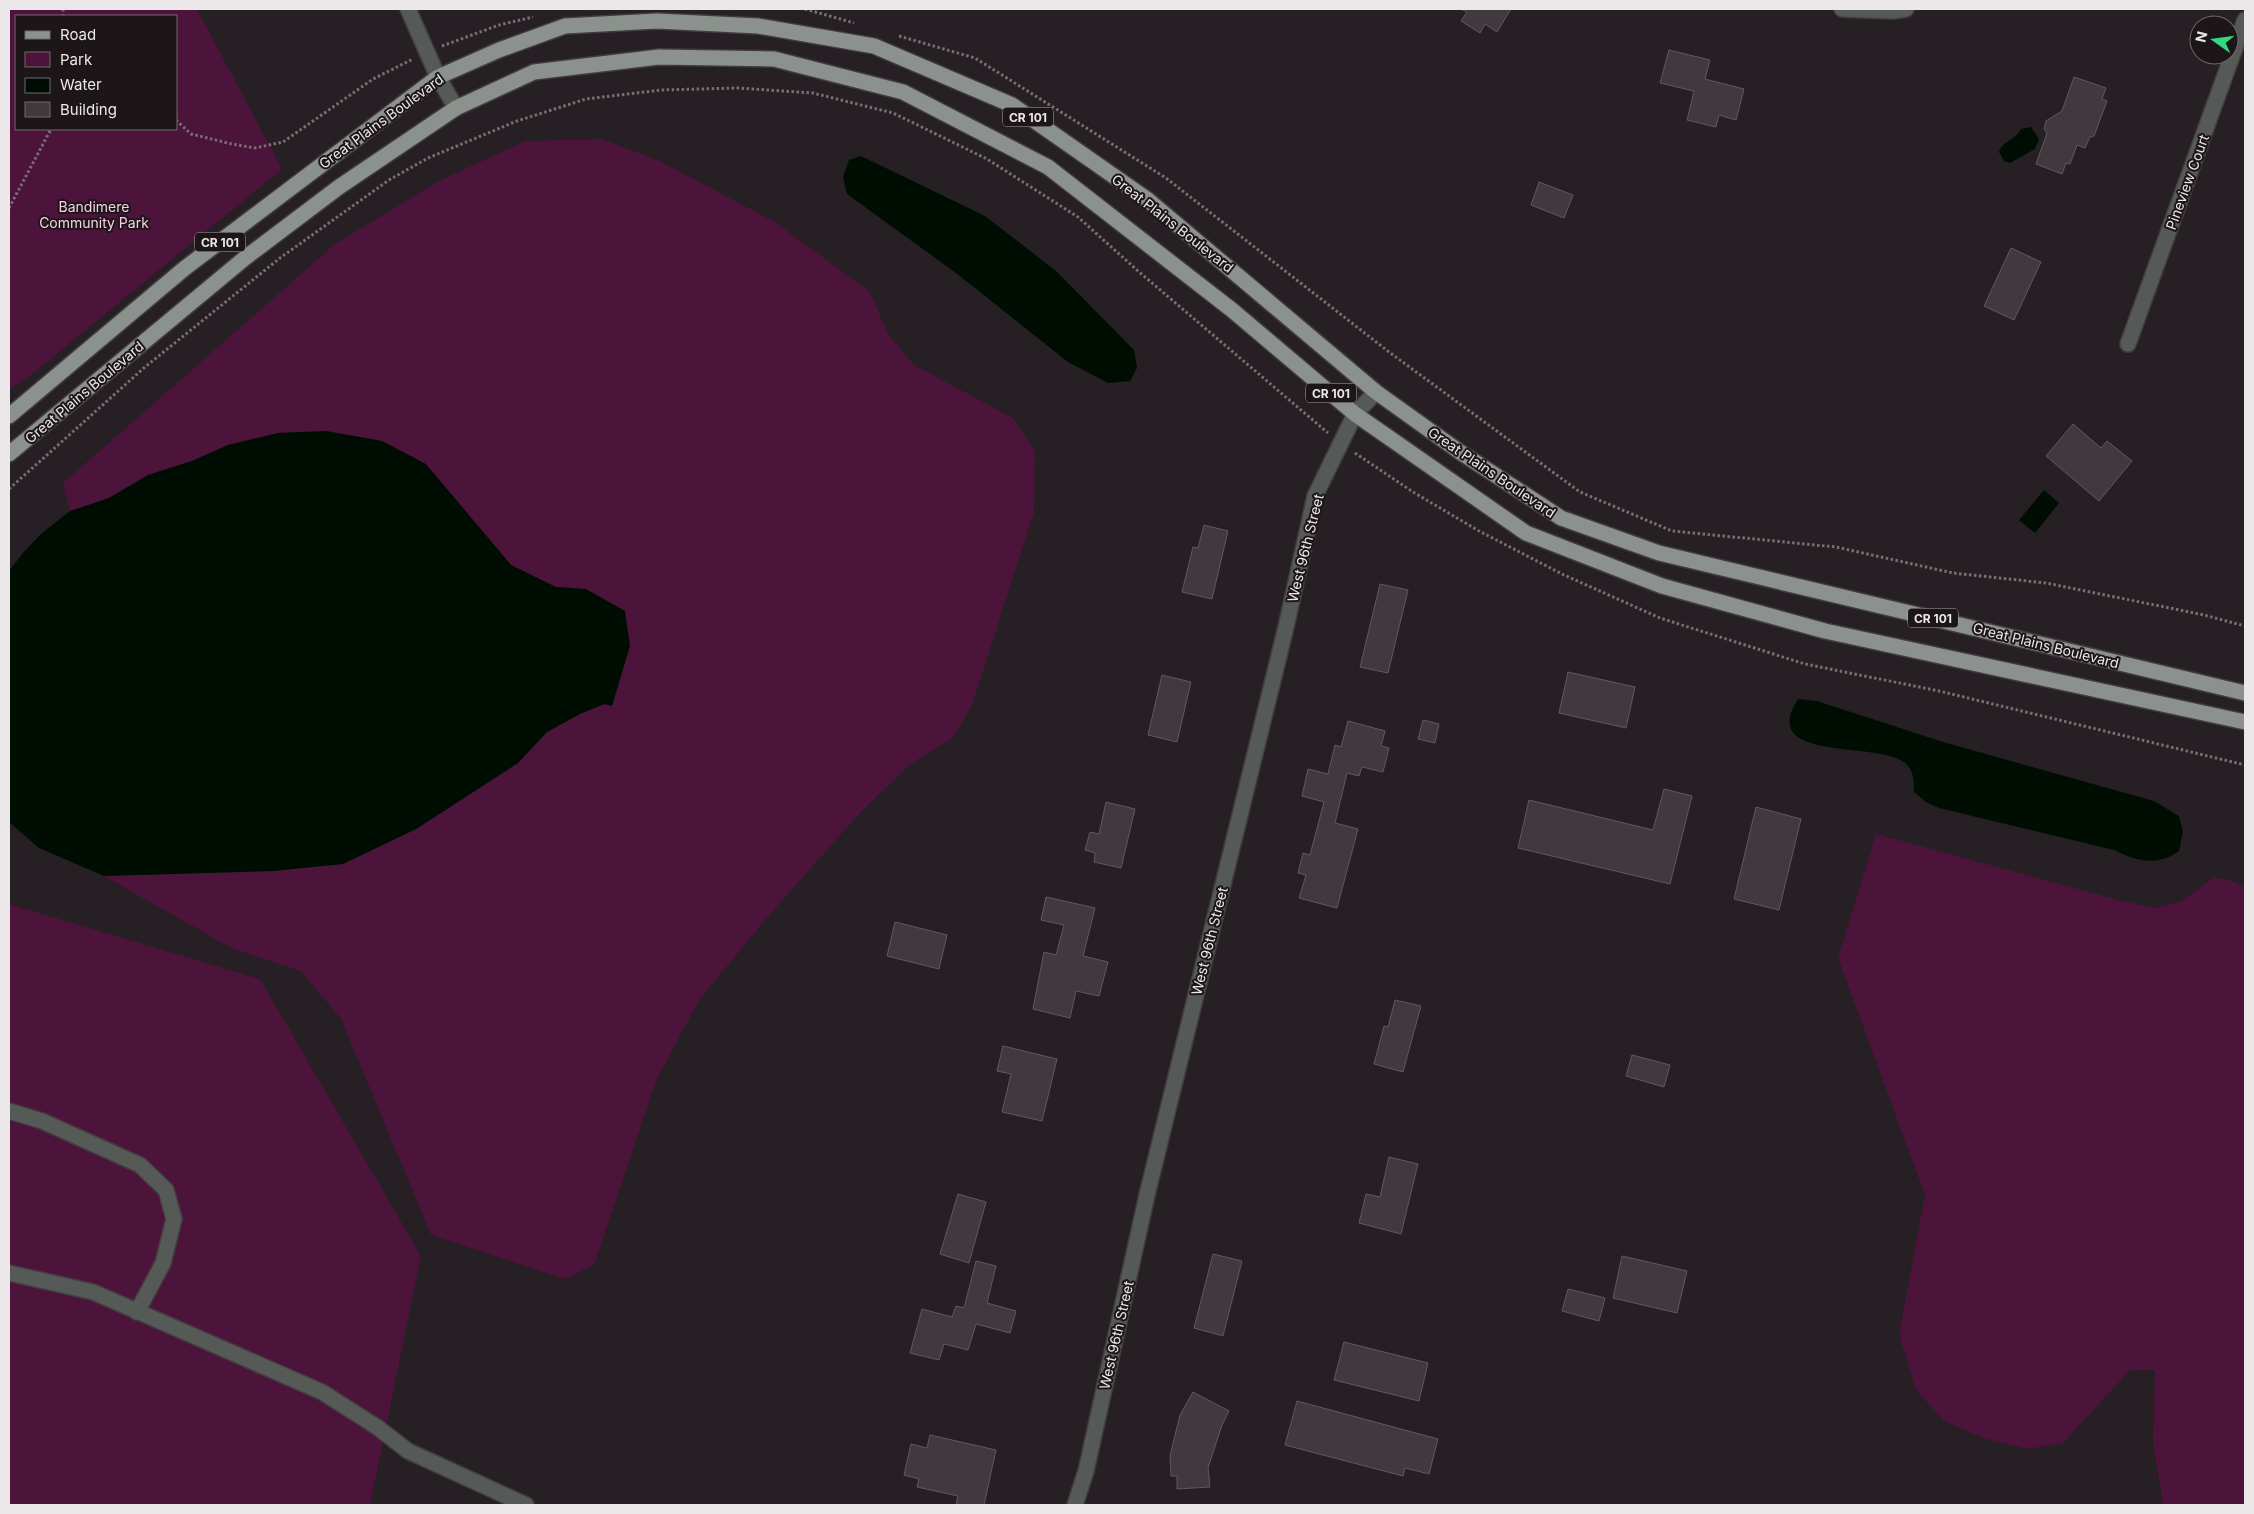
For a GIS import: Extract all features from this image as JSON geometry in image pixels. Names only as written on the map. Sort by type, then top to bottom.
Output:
[{"type":"main road","name":"Great Plains Boulevard","points":[[9,416],[185,268],[438,77],[499,50],[565,26],[657,21],[749,25],[874,46],[1012,106],[1148,200],[1376,392],[1460,452],[1561,518],[1659,553],[2245,693]]},
{"type":"main road","name":"Great Plains Boulevard","points":[[9,454],[245,258],[339,187],[456,108],[534,72],[659,57],[774,59],[903,92],[1048,167],[1232,310],[1355,414],[1526,533],[1662,586],[1825,631],[2245,722]]},
{"type":"street","points":[[408,9],[438,77],[456,108]]},
{"type":"street","points":[[1842,9],[1893,11],[1906,9]]},
{"type":"street","name":"Pineview Court","points":[[2128,344],[2245,20]]},
{"type":"street","name":"West 96th Street","points":[[1076,1505],[1086,1471],[1147,1195],[1277,664],[1315,496],[1355,414],[1376,392]]},
{"type":"street","points":[[9,1111],[42,1121],[140,1165],[166,1190],[174,1219],[163,1263],[137,1312]]},
{"type":"street","points":[[9,1273],[93,1292],[322,1392],[377,1427],[408,1451],[526,1505]]},
{"type":"path","points":[[804,9],[861,25]]},
{"type":"path","points":[[178,122],[191,134],[232,144],[255,148],[283,142],[373,79],[428,51],[499,25],[534,17]]},
{"type":"path","points":[[890,33],[975,58],[1166,178],[1389,352],[1580,492],[1672,532],[1836,547],[1953,574],[2046,583],[2204,615],[2245,626]]},
{"type":"path","points":[[9,489],[145,367],[280,258],[389,180],[428,158],[517,121],[586,99],[661,90],[738,88],[813,93],[893,113],[987,159],[1078,217],[1138,271],[1340,444],[1413,492],[1479,531],[1564,574],[1660,618],[1806,664],[1939,692],[2245,765]]},
{"type":"path","points":[[9,208],[50,130]]},
{"type":"green space","name":"Bandimere Community Park","points":[[9,9],[197,9],[282,169],[31,375],[9,390]]},
{"type":"green space","points":[[602,139],[660,161],[775,222],[870,292],[888,334],[914,365],[1013,418],[1035,451],[1034,512],[972,705],[953,738],[910,764],[857,816],[766,919],[699,1000],[656,1081],[594,1265],[565,1279],[431,1235],[341,1019],[301,971],[233,949],[104,876],[273,871],[343,864],[416,829],[518,763],[547,732],[580,714],[604,704],[612,706],[587,589],[556,587],[511,565],[484,535],[382,441],[326,431],[278,433],[228,445],[192,461],[148,475],[109,498],[70,511],[63,483],[335,244],[439,181],[525,141]]},
{"type":"green space","points":[[1876,834],[2122,901],[2155,908],[2182,901],[2215,877],[2235,882],[2245,888],[2245,1505],[2163,1505],[2153,1442],[2155,1370],[2130,1370],[2063,1443],[2027,1449],[1983,1438],[1944,1421],[1916,1390],[1899,1334],[1925,1195],[1838,958]]},
{"type":"green space","points":[[9,904],[260,979],[421,1256],[370,1505],[9,1505]]},
{"type":"water","points":[[2031,127],[2039,139],[2035,149],[2010,163],[2004,161],[1999,152],[2001,148],[2016,136],[2021,129]]},
{"type":"water","points":[[861,156],[985,216],[1056,271],[1134,350],[1137,368],[1130,381],[1108,383],[1068,362],[956,273],[847,194],[843,177],[849,160]]},
{"type":"water","points":[[326,431],[382,441],[426,464],[511,565],[556,587],[586,589],[625,611],[630,646],[612,706],[604,704],[580,714],[547,732],[518,763],[416,829],[343,864],[273,871],[104,876],[39,848],[9,822],[9,571],[41,534],[70,511],[109,498],[148,475],[192,461],[228,445],[278,433]]},
{"type":"water","points":[[2044,490],[2059,503],[2035,533],[2019,520]]},
{"type":"water","points":[[1798,699],[1817,701],[1943,742],[2154,801],[2179,816],[2183,831],[2179,851],[2162,859],[2146,861],[2114,850],[1939,808],[1926,802],[1914,792],[1910,769],[1896,758],[1876,753],[1829,747],[1809,742],[1794,734],[1790,720]]},
{"type":"building","points":[[1461,9],[1511,9],[1497,32],[1485,24],[1480,33],[1461,21],[1467,12]]},
{"type":"building","points":[[1669,50],[1710,60],[1705,79],[1744,89],[1736,120],[1719,115],[1716,127],[1687,120],[1694,91],[1660,83]]},
{"type":"building","points":[[2074,77],[2106,88],[2102,99],[2107,101],[2094,136],[2090,137],[2085,148],[2077,145],[2070,164],[2066,163],[2062,174],[2036,164],[2047,133],[2044,129],[2046,121],[2062,111]]},
{"type":"building","points":[[1539,182],[1573,195],[1564,218],[1531,205]]},
{"type":"building","points":[[2011,248],[2041,262],[2014,320],[1984,306]]},
{"type":"building","points":[[2073,424],[2101,448],[2107,441],[2132,461],[2099,501],[2046,456]]},
{"type":"building","points":[[1204,525],[1228,531],[1212,599],[1182,592],[1193,547],[1198,548]]},
{"type":"building","points":[[1380,584],[1408,590],[1388,673],[1360,667]]},
{"type":"building","points":[[1568,672],[1635,687],[1626,728],[1559,713]]},
{"type":"building","points":[[1162,675],[1191,682],[1177,742],[1148,735]]},
{"type":"building","points":[[1423,720],[1439,724],[1435,743],[1418,739]]},
{"type":"building","points":[[1348,721],[1385,731],[1381,746],[1389,748],[1383,772],[1362,767],[1359,776],[1347,773],[1335,823],[1358,829],[1337,908],[1299,898],[1306,875],[1298,873],[1303,853],[1310,855],[1324,802],[1302,796],[1308,769],[1328,774],[1335,745],[1341,747]]},
{"type":"building","points":[[1664,789],[1692,796],[1670,884],[1518,848],[1529,800],[1653,830]]},
{"type":"building","points":[[1106,802],[1135,809],[1121,868],[1094,862],[1095,853],[1085,850],[1090,832],[1099,834]]},
{"type":"building","points":[[1756,807],[1801,819],[1779,910],[1734,899]]},
{"type":"building","points":[[1046,897],[1095,908],[1083,956],[1108,962],[1099,996],[1076,991],[1070,1018],[1033,1009],[1044,952],[1056,955],[1064,925],[1041,920]]},
{"type":"building","points":[[895,922],[947,935],[939,969],[887,956]]},
{"type":"building","points":[[1395,1000],[1421,1006],[1403,1072],[1374,1064],[1384,1026],[1388,1027]]},
{"type":"building","points":[[1003,1046],[1057,1059],[1042,1121],[1002,1112],[1011,1074],[997,1071]]},
{"type":"building","points":[[1632,1055],[1670,1065],[1664,1087],[1626,1076]]},
{"type":"building","points":[[1389,1157],[1418,1164],[1401,1234],[1359,1223],[1366,1194],[1380,1197]]},
{"type":"building","points":[[958,1194],[986,1202],[969,1263],[940,1254]]},
{"type":"building","points":[[1213,1254],[1242,1261],[1223,1336],[1194,1328]]},
{"type":"building","points":[[1622,1256],[1687,1271],[1677,1313],[1613,1298]]},
{"type":"building","points":[[976,1261],[996,1266],[987,1303],[1016,1311],[1010,1333],[976,1324],[968,1350],[944,1344],[939,1360],[910,1353],[922,1309],[952,1317],[956,1306],[964,1308]]},
{"type":"building","points":[[1568,1289],[1605,1298],[1599,1321],[1562,1311]]},
{"type":"building","points":[[1344,1342],[1428,1363],[1419,1401],[1334,1380]]},
{"type":"building","points":[[1193,1392],[1229,1411],[1222,1425],[1208,1468],[1210,1487],[1177,1489],[1177,1476],[1171,1476],[1170,1456],[1180,1415]]},
{"type":"building","points":[[1297,1401],[1438,1439],[1429,1474],[1405,1468],[1403,1476],[1285,1445]]},
{"type":"building","points":[[930,1435],[996,1450],[984,1505],[956,1505],[958,1496],[917,1487],[919,1479],[904,1475],[911,1444],[927,1448]]}]
